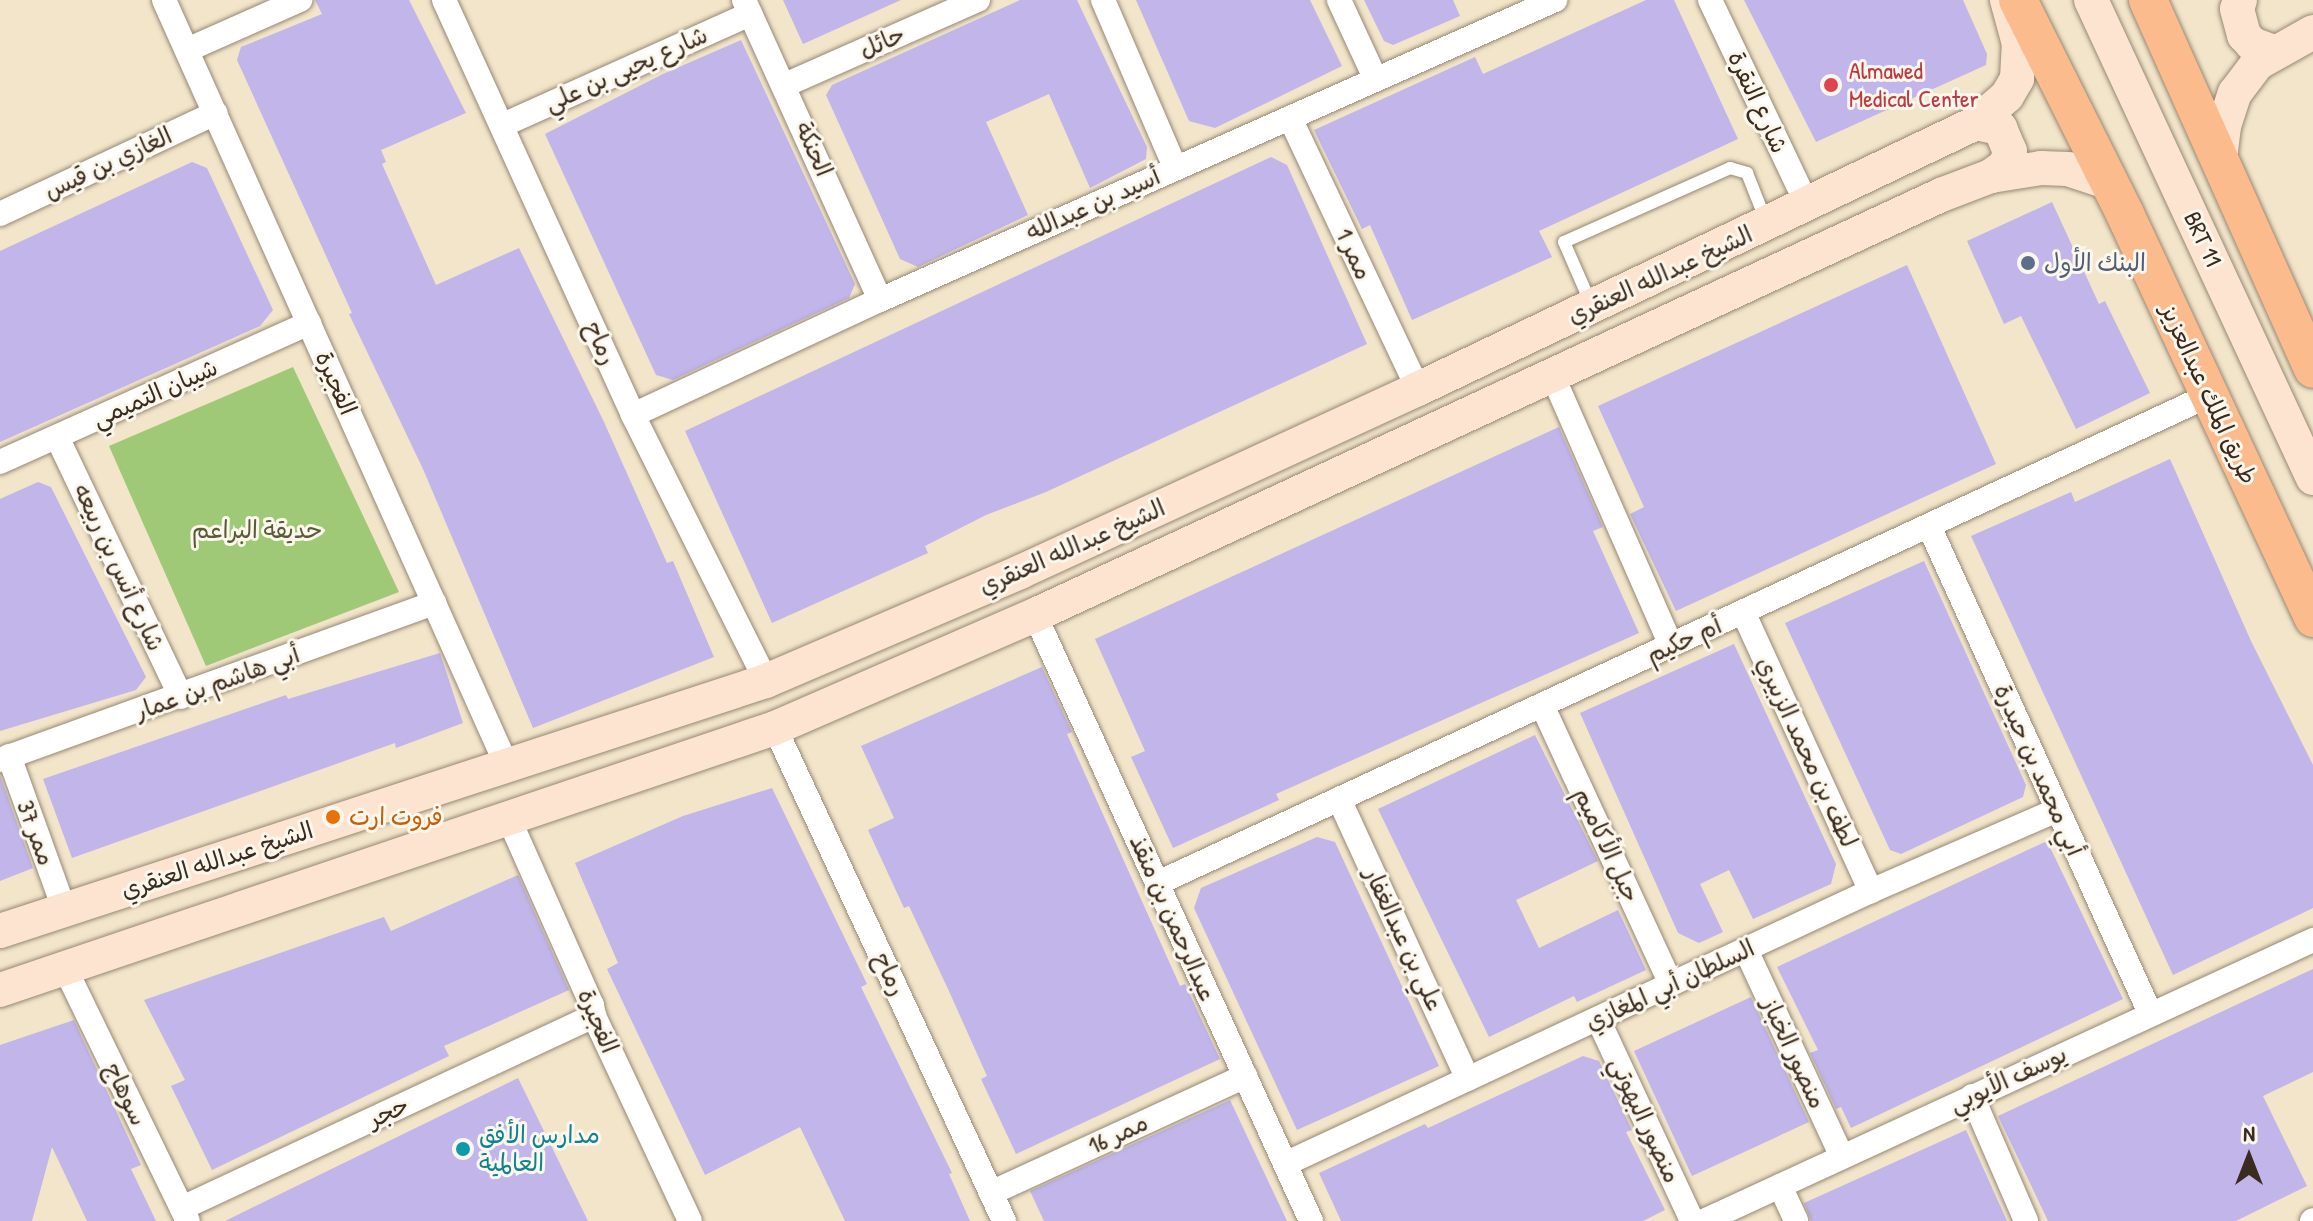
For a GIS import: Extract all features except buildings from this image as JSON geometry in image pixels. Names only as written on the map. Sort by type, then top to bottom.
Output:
[{"type":"main road","name":"طريق الملك عبدالعزيز","points":[[2018,0],[2110,183],[2313,618]]},
{"type":"main road","points":[[2148,0],[2313,369]]},
{"type":"street","name":"الفجيرة","points":[[164,0],[507,766]]},
{"type":"street","points":[[187,50],[300,0]]},
{"type":"street","name":"رماح","points":[[444,0],[633,415],[766,681]]},
{"type":"street","name":"حائل","points":[[785,85],[978,0]]},
{"type":"street","points":[[1103,0],[1175,167]]},
{"type":"street","points":[[1339,0],[1375,78]]},
{"type":"street","name":"أسيد بن عبدالله","points":[[633,415],[1175,167],[1555,0]]},
{"type":"street","name":"شارع النقرة","points":[[1710,0],[1807,204]]},
{"type":"street","name":"الشيخ عبدالله العنقري","points":[[0,931],[766,681],[1020,572],[1418,389],[1976,123],[2007,96],[2017,79],[2019,44],[2007,0]]},
{"type":"street","name":"BRT 11","points":[[2091,0],[2313,478]]},
{"type":"street","points":[[2240,0],[2237,9],[2244,35],[2252,44],[2274,52]]},
{"type":"street","name":"شارع يحيى بن علي","points":[[503,125],[747,7]]},
{"type":"street","name":"الحنكة","points":[[747,7],[880,300]]},
{"type":"street","points":[[2220,159],[2224,126],[2235,93],[2258,63],[2313,32]]},
{"type":"street","name":"الغازي بن قيس","points":[[0,214],[216,113]]},
{"type":"street","name":"ممر 1","points":[[1290,118],[1418,389]]},
{"type":"street","points":[[1976,123],[2000,128],[2010,151],[2006,165],[1991,176]]},
{"type":"street","name":"الشيخ عبدالله العنقري","points":[[0,990],[775,728],[1035,615],[1551,372],[1941,195],[1991,176],[2041,168],[2068,169],[2110,183]]},
{"type":"street","name":"شيبان التميمي","points":[[0,462],[309,323]]},
{"type":"street","points":[[1551,372],[1671,645]]},
{"type":"street","name":"أم حكيم","points":[[1158,883],[1744,614],[2210,395]]},
{"type":"street","name":"شارع أنس بن ربيعه","points":[[57,437],[181,697]]},
{"type":"street","name":"أبي محمد بن حيدرة","points":[[1929,526],[2150,1013]]},
{"type":"street","name":"أبي هاشم بن عمار","points":[[4,758],[181,697],[434,603]]},
{"type":"street","name":"لطف بن محمد الزبيري","points":[[1744,614],[1871,891]]},
{"type":"street","name":"عبدالرحمن بن منقذ","points":[[1035,615],[1311,1221]]},
{"type":"street","name":"جبل الأكاميم","points":[[1542,705],[1671,984]]},
{"type":"street","name":"رماح","points":[[775,728],[1004,1221]]},
{"type":"street","name":"ممر 37","points":[[4,758],[64,909]]},
{"type":"street","name":"علي بن عبدالغفار","points":[[1339,799],[1468,1079]]},
{"type":"street","name":"السلطان أبي المغازي","points":[[1285,1164],[1871,891],[2057,810]]},
{"type":"street","name":"الفجيرة","points":[[509,819],[592,1005],[594,1016],[690,1221]]},
{"type":"street","name":"يوسف الأيوبي","points":[[1704,1221],[2313,940]]},
{"type":"street","name":"منصور الخباز","points":[[1746,950],[1842,1157]]},
{"type":"street","name":"سوهاج","points":[[65,968],[185,1215]]},
{"type":"street","name":"حجر","points":[[185,1215],[594,1016]]},
{"type":"street","name":"منصور البهوتي","points":[[1598,1019],[1692,1221]]},
{"type":"street","name":"ممر 16","points":[[991,1193],[1245,1076]]},
{"type":"street","points":[[1972,1096],[2026,1221]]},
{"type":"street","points":[[1780,1186],[1796,1221]]},
{"type":"lane","points":[[1592,308],[1564,242],[1730,168],[1747,173],[1767,224]]},
{"type":"green space","name":"حديقة البراعم","points":[[293,367],[399,592],[206,666],[109,446]]},
{"type":"place","name":"Almawed Medical Center","points":[[1831,85]]},
{"type":"place","name":"البنك الأول","points":[[2028,263]]},
{"type":"place","name":"فروت ارت","points":[[333,817]]},
{"type":"place","name":"مدارس الأفق العالمية","points":[[463,1149]]}]
